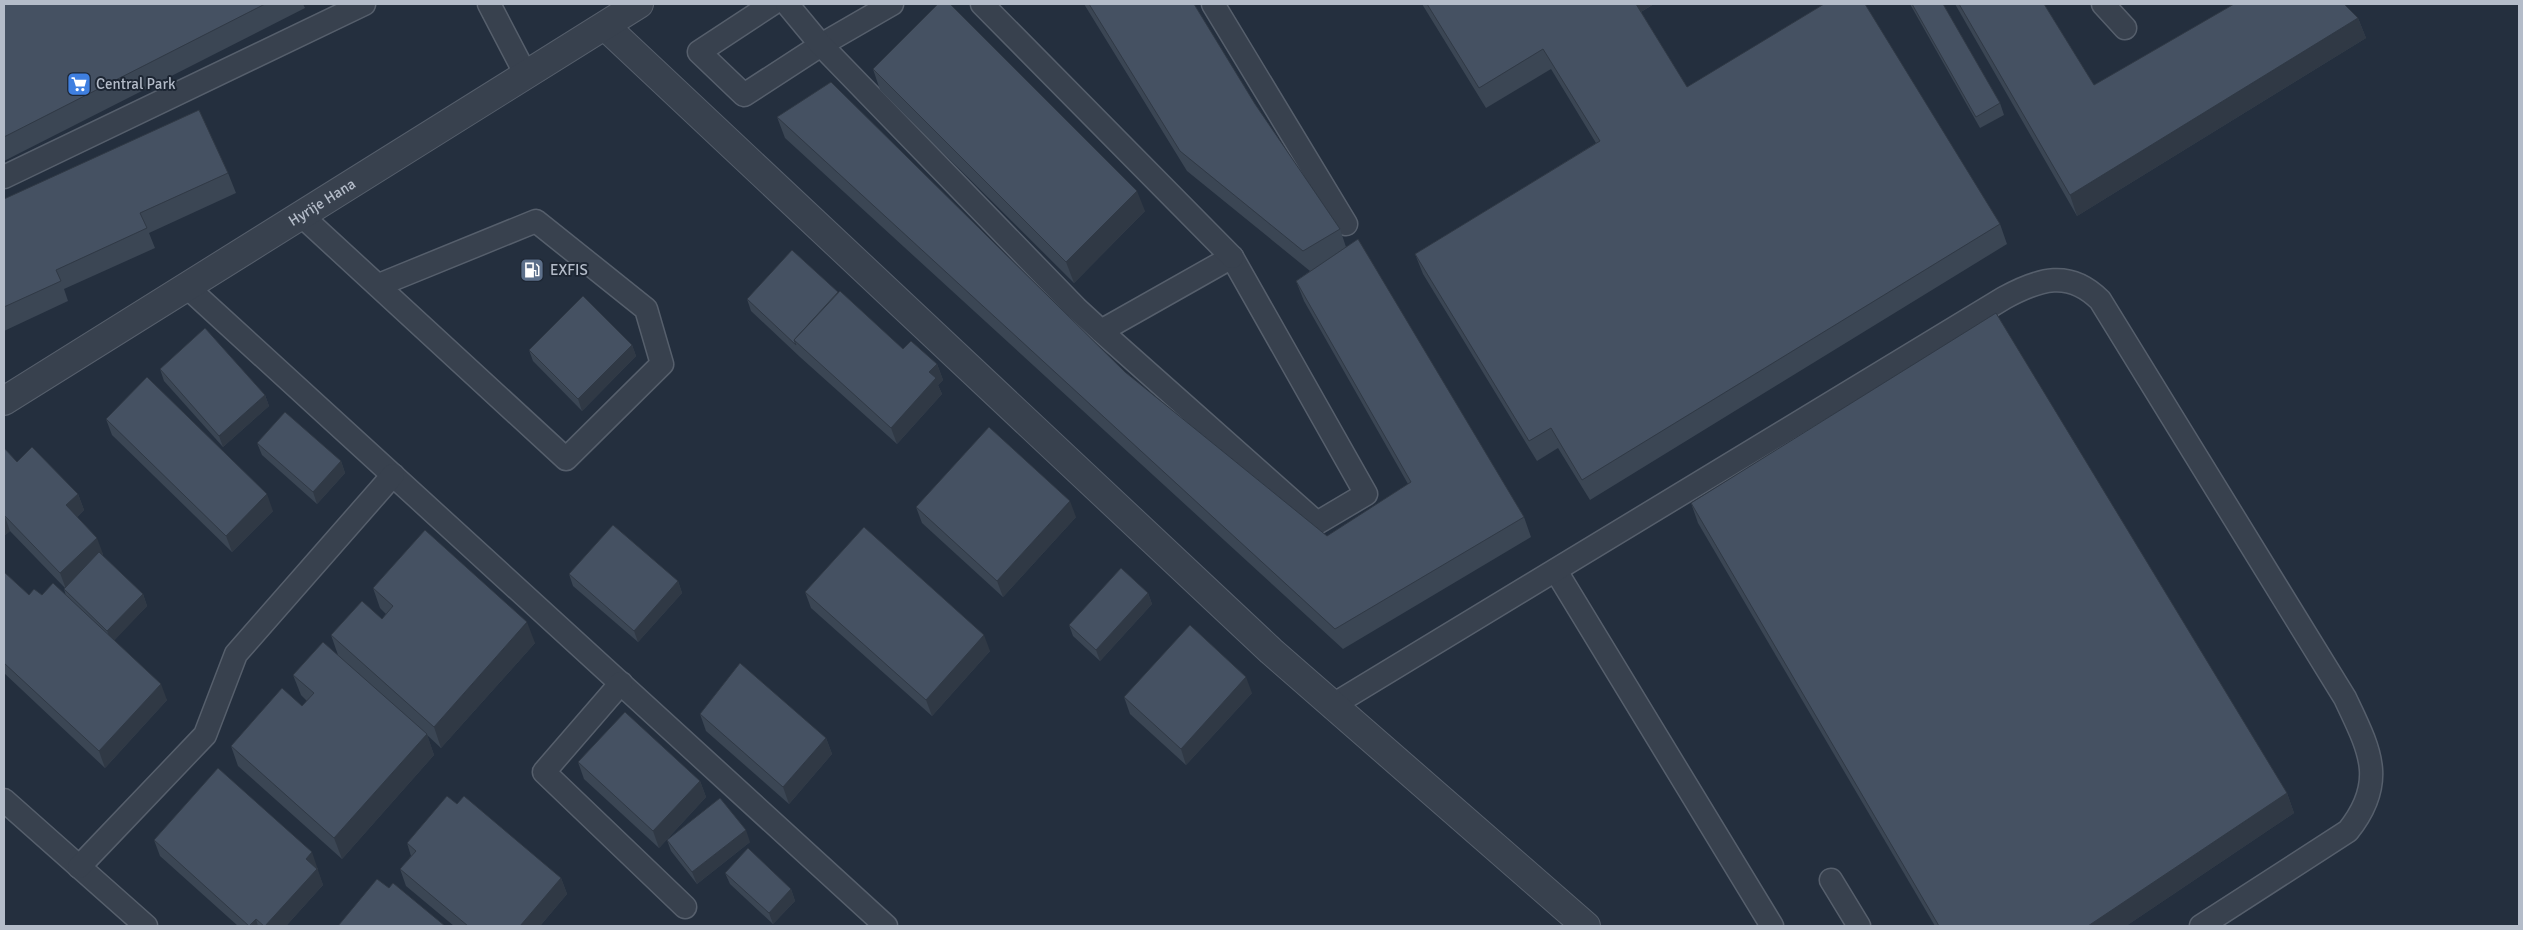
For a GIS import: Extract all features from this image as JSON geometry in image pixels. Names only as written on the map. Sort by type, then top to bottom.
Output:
[{"type":"street","name":"Hyrije Hana","points":[[4,401],[639,4]]},
{"type":"street","points":[[605,26],[1271,651],[1586,926]]},
{"type":"lane","points":[[4,177],[364,4]]},
{"type":"lane","points":[[489,4],[526,75]]},
{"type":"lane","points":[[772,4],[699,52],[744,94],[821,45],[892,4]]},
{"type":"lane","points":[[787,4],[821,45],[1076,308],[1317,523],[1366,494],[1232,257],[982,4]]},
{"type":"lane","points":[[1213,4],[1346,224]]},
{"type":"lane","points":[[2103,4],[2125,28]]},
{"type":"lane","points":[[302,216],[379,284],[566,459],[662,364],[646,309],[536,221],[379,284]]},
{"type":"lane","points":[[1102,331],[1232,257]]},
{"type":"lane","points":[[1333,705],[2030,284],[2049,280],[2071,281],[2087,288],[2100,300],[2345,698],[2371,760],[2371,789],[2362,813],[2348,831],[2201,926]]},
{"type":"lane","points":[[186,286],[886,926]]},
{"type":"lane","points":[[79,867],[205,735],[236,654],[393,475]]},
{"type":"lane","points":[[1556,571],[1772,926]]},
{"type":"lane","points":[[621,684],[544,772],[685,907]]},
{"type":"lane","points":[[4,800],[146,926]]},
{"type":"lane","points":[[1831,880],[1858,926]]},
{"type":"building","name":"Central Park","points":[[4,4],[265,4],[4,137]]},
{"type":"building","points":[[938,4],[950,4],[1137,191],[1066,262],[873,69]]},
{"type":"building","points":[[1089,4],[1194,4],[1255,104],[1340,229],[1303,251],[1180,151]]},
{"type":"building","points":[[1427,4],[1636,4],[1687,87],[1824,4],[1865,4],[2000,224],[1582,480],[1551,428],[1529,441],[1415,254],[1600,141],[1543,49],[1479,88]]},
{"type":"building","points":[[1912,4],[1943,4],[2000,103],[1976,117]]},
{"type":"building","points":[[1959,4],[2044,4],[2094,85],[2234,4],[2344,4],[2358,18],[2070,195]]},
{"type":"building","points":[[831,82],[1125,372],[1327,536],[1411,482],[1296,281],[1358,239],[1524,517],[1335,629],[777,117]]},
{"type":"building","points":[[199,110],[228,173],[140,213],[147,228],[56,270],[61,281],[4,307],[4,199]]},
{"type":"building","points":[[792,250],[838,292],[794,340],[796,345],[747,299]]},
{"type":"building","points":[[840,291],[903,349],[911,341],[937,364],[929,372],[936,378],[891,428],[794,340]]},
{"type":"building","points":[[583,296],[632,345],[578,399],[529,350]]},
{"type":"building","points":[[1996,313],[2287,793],[2088,926],[1939,926],[1691,503]]},
{"type":"building","points":[[205,328],[265,395],[219,436],[160,369]]},
{"type":"building","points":[[147,377],[267,494],[226,536],[106,419]]},
{"type":"building","points":[[285,412],[341,461],[313,492],[257,443]]},
{"type":"building","points":[[989,427],[1070,501],[997,581],[916,507]]},
{"type":"building","points":[[32,447],[78,494],[66,505],[97,538],[60,573],[4,515],[4,448],[17,462]]},
{"type":"building","points":[[613,525],[678,581],[634,631],[569,574]]},
{"type":"building","points":[[864,527],[984,635],[926,700],[805,592]]},
{"type":"building","points":[[425,530],[527,622],[434,727],[331,635],[362,601],[382,619],[393,606],[373,588]]},
{"type":"building","points":[[99,552],[143,594],[107,631],[64,589]]},
{"type":"building","points":[[1121,568],[1148,593],[1096,650],[1069,625]]},
{"type":"building","points":[[4,572],[29,595],[34,589],[42,595],[53,583],[161,684],[99,751],[4,663]]},
{"type":"building","points":[[1190,625],[1246,677],[1181,749],[1124,697]]},
{"type":"building","points":[[323,642],[427,734],[334,838],[231,746],[282,688],[302,706],[314,693],[293,675]]},
{"type":"building","points":[[740,663],[826,738],[783,787],[700,714]]},
{"type":"building","points":[[625,712],[700,781],[653,831],[578,762]]},
{"type":"building","points":[[218,768],[312,852],[306,859],[317,869],[265,926],[256,919],[249,926],[154,840]]},
{"type":"building","points":[[447,796],[457,804],[464,796],[561,878],[520,926],[468,926],[400,869],[416,851],[407,843]]},
{"type":"building","points":[[720,798],[746,830],[692,872],[667,840]]},
{"type":"building","points":[[748,848],[791,889],[769,913],[725,873]]},
{"type":"building","points":[[377,879],[389,888],[393,883],[445,926],[338,926]]},
{"type":"place","name":"Central Park","points":[[79,84]]},
{"type":"place","name":"EXFIS","points":[[532,270]]}]
